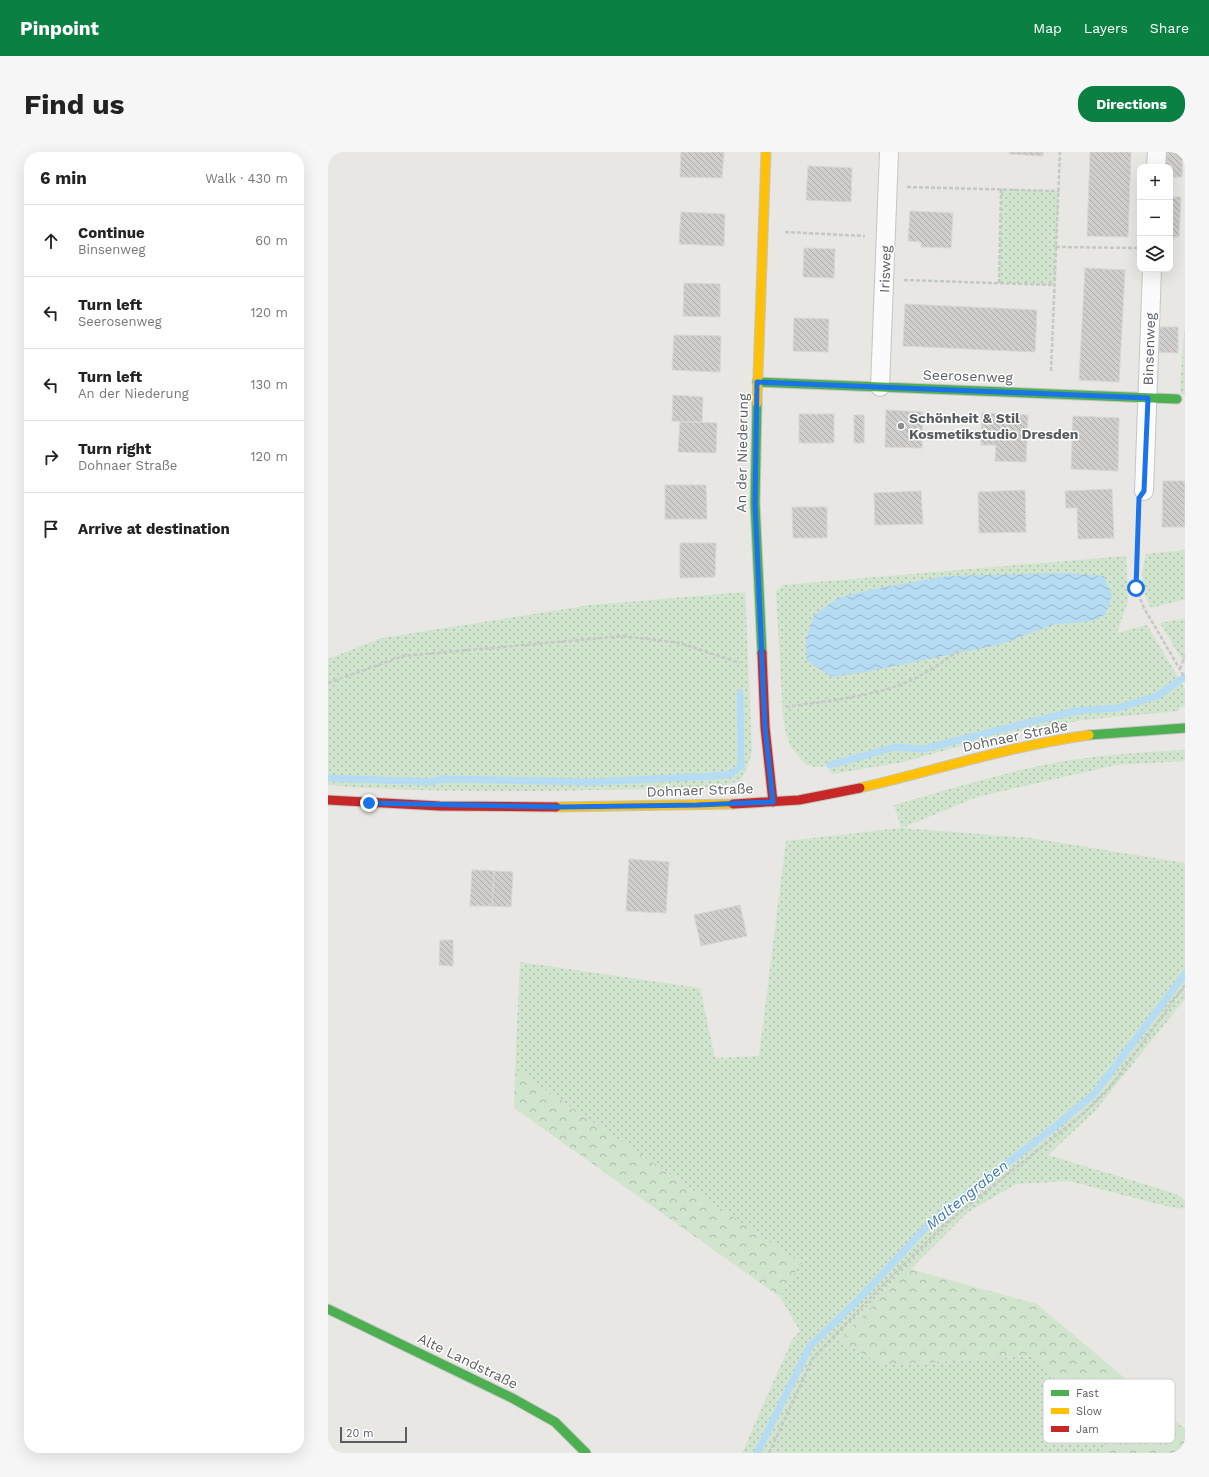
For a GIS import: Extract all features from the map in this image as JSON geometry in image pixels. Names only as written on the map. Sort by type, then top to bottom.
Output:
[{"type":"street","name":"An der Niederung","points":[[766,152],[757,382],[755,503],[761,668],[768,760],[773,802]]},
{"type":"street","name":"Irisweg","points":[[880,387],[889,152]]},
{"type":"street","points":[[1156,164],[1157,152]]},
{"type":"street","name":"Binsenweg","points":[[1144,491],[1152,272]]},
{"type":"street","name":"Seerosenweg","points":[[757,382],[1177,399]]},
{"type":"street","name":"Dohnaer Straße","points":[[328,800],[369,803],[562,807],[773,802],[837,793],[891,781],[996,753],[1070,737],[1143,730],[1185,728]]},
{"type":"street","name":"Alte Landstraße","points":[[328,1309],[512,1398],[555,1422],[586,1453]]},
{"type":"path","points":[[1051,373],[1060,152]]},
{"type":"path","points":[[902,186],[1059,192]]},
{"type":"path","points":[[999,283],[1001,189]]},
{"type":"path","points":[[763,231],[886,237]]},
{"type":"path","points":[[1056,247],[1137,248]]},
{"type":"path","points":[[899,280],[1054,285]]},
{"type":"path","points":[[1144,491],[1139,498],[1136,588],[1144,608],[1185,678]]},
{"type":"path","points":[[328,683],[403,656],[623,636],[680,644],[761,668]]},
{"type":"path","points":[[764,710],[854,697],[899,685],[936,668],[962,648]]},
{"type":"path","points":[[1179,669],[1185,655]]},
{"type":"path","points":[[769,1453],[813,1358],[875,1293],[944,1225],[1083,1114],[1108,1090],[1185,985]]},
{"type":"green space","points":[[1001,189],[1059,191],[1054,285],[999,283]]},
{"type":"green space","points":[[1185,330],[1185,395],[1180,394]]},
{"type":"green space","points":[[1185,550],[1185,599],[1151,608],[1142,582],[1146,554]]},
{"type":"green space","points":[[1126,556],[1128,601],[1117,633],[1147,625],[1185,689],[1185,706],[1179,708],[1179,711],[1092,719],[1046,726],[990,738],[903,762],[832,774],[828,766],[815,767],[805,764],[791,747],[786,734],[783,717],[776,591],[782,585]]},
{"type":"green space","points":[[745,592],[752,752],[747,768],[740,781],[718,787],[531,791],[404,790],[328,785],[328,659],[382,638],[590,605]]},
{"type":"green space","points":[[1185,618],[1185,665],[1160,623]]},
{"type":"green space","points":[[1185,750],[1185,761],[1116,765],[977,797],[902,828],[1031,838],[1185,863],[1185,999],[1095,1111],[1048,1155],[1177,1194],[1185,1201],[1185,1209],[1170,1207],[1069,1181],[1016,1184],[968,1212],[839,1340],[883,1365],[1033,1356],[1052,1379],[1043,1379],[1043,1443],[1104,1443],[1102,1453],[742,1453],[792,1340],[800,1331],[780,1297],[800,1263],[515,1069],[520,962],[700,988],[715,1058],[759,1056],[786,841],[901,828],[894,805],[974,782],[1034,767],[1070,760],[1136,753]]},
{"type":"green space","points":[[515,1069],[801,1263],[780,1297],[514,1108]]},
{"type":"green space","points":[[910,1269],[1037,1304],[1126,1379],[1052,1379],[1033,1356],[883,1365],[839,1340]]},
{"type":"green space","points":[[1175,1421],[1185,1429],[1185,1453],[1102,1453],[1104,1443],[1175,1443]]},
{"type":"water","points":[[1066,573],[1104,576],[1112,595],[1106,615],[1091,621],[1052,625],[1002,644],[865,672],[832,677],[807,661],[806,640],[814,615],[838,598],[869,590],[948,576]]},
{"type":"building","points":[[681,152],[724,152],[722,178],[680,177]]},
{"type":"building","points":[[1009,152],[1043,152],[1043,156],[1009,154]]},
{"type":"building","points":[[1090,152],[1131,152],[1128,237],[1087,236]]},
{"type":"building","points":[[1167,152],[1183,152],[1182,177],[1173,177],[1173,164],[1166,164]]},
{"type":"building","points":[[808,166],[852,168],[851,202],[806,200]]},
{"type":"building","points":[[1173,197],[1181,197],[1179,237],[1173,237]]},
{"type":"building","points":[[910,211],[953,213],[951,248],[921,247],[921,242],[908,241]]},
{"type":"building","points":[[681,212],[725,214],[724,246],[679,244]]},
{"type":"building","points":[[804,248],[835,249],[834,278],[803,277]]},
{"type":"building","points":[[1085,268],[1125,270],[1119,382],[1079,380]]},
{"type":"building","points":[[684,283],[720,284],[720,317],[683,316]]},
{"type":"building","points":[[905,304],[1037,310],[1035,352],[903,346]]},
{"type":"building","points":[[794,318],[829,319],[828,352],[793,351]]},
{"type":"building","points":[[1159,327],[1178,327],[1178,353],[1159,352]]},
{"type":"building","points":[[674,335],[721,336],[720,372],[672,370]]},
{"type":"building","points":[[673,395],[703,397],[702,422],[672,421]]},
{"type":"building","points":[[886,410],[923,412],[922,448],[885,447]]},
{"type":"building","points":[[982,413],[1028,415],[1026,462],[995,461],[996,445],[981,445]]},
{"type":"building","points":[[799,414],[834,414],[834,443],[799,443]]},
{"type":"building","points":[[854,415],[864,415],[864,443],[854,443]]},
{"type":"building","points":[[1073,416],[1119,418],[1118,471],[1071,469]]},
{"type":"building","points":[[680,422],[717,423],[716,453],[678,452]]},
{"type":"building","points":[[1163,481],[1185,481],[1185,527],[1162,527]]},
{"type":"building","points":[[665,485],[706,485],[707,519],[665,519]]},
{"type":"building","points":[[1112,489],[1114,538],[1078,539],[1077,508],[1066,508],[1065,491]]},
{"type":"building","points":[[1025,490],[1026,532],[979,533],[978,492]]},
{"type":"building","points":[[921,491],[923,524],[875,525],[874,493]]},
{"type":"building","points":[[792,507],[827,507],[827,538],[793,538]]},
{"type":"building","points":[[680,543],[716,543],[715,577],[680,578]]},
{"type":"building","points":[[629,859],[669,862],[666,913],[626,911]]},
{"type":"building","points":[[472,870],[494,871],[492,906],[470,906]]},
{"type":"building","points":[[494,871],[513,872],[511,907],[492,906]]},
{"type":"building","points":[[740,905],[747,936],[701,946],[694,915]]},
{"type":"building","points":[[440,940],[453,940],[453,966],[439,965]]},
{"type":"waterway","points":[[830,765],[895,747],[923,749],[1075,711],[1118,708],[1157,696],[1185,677]]},
{"type":"waterway","points":[[328,778],[431,782],[442,779],[591,782],[731,774],[741,766],[740,693]]},
{"type":"waterway","name":"Maltengraben","points":[[757,1453],[810,1346],[858,1300],[934,1219],[1057,1125],[1094,1094],[1185,974]]},
{"type":"traffic: fast","points":[[757,382],[1177,399]]},
{"type":"traffic: fast","points":[[757,403],[755,503],[762,653]]},
{"type":"traffic: fast","points":[[1089,735],[1185,728]]},
{"type":"traffic: fast","points":[[328,1309],[512,1398],[555,1422],[586,1453]]},
{"type":"traffic: slow","points":[[757,403],[766,152]]},
{"type":"traffic: slow","points":[[860,788],[1031,745],[1089,735]]},
{"type":"traffic: slow","points":[[556,807],[733,804]]},
{"type":"traffic: jam","points":[[762,653],[765,727],[773,802]]},
{"type":"traffic: jam","points":[[733,804],[799,800],[860,788]]},
{"type":"traffic: jam","points":[[328,800],[440,806],[556,807]]},
{"type":"place","name":"Schönheit & Stil Kosmetikstudio Dresden","points":[[901,426]]},
{"type":"route","points":[[369,803],[562,807],[773,802],[768,767],[761,668],[755,503],[757,382],[1148,398],[1144,491],[1139,498],[1136,588]]}]
